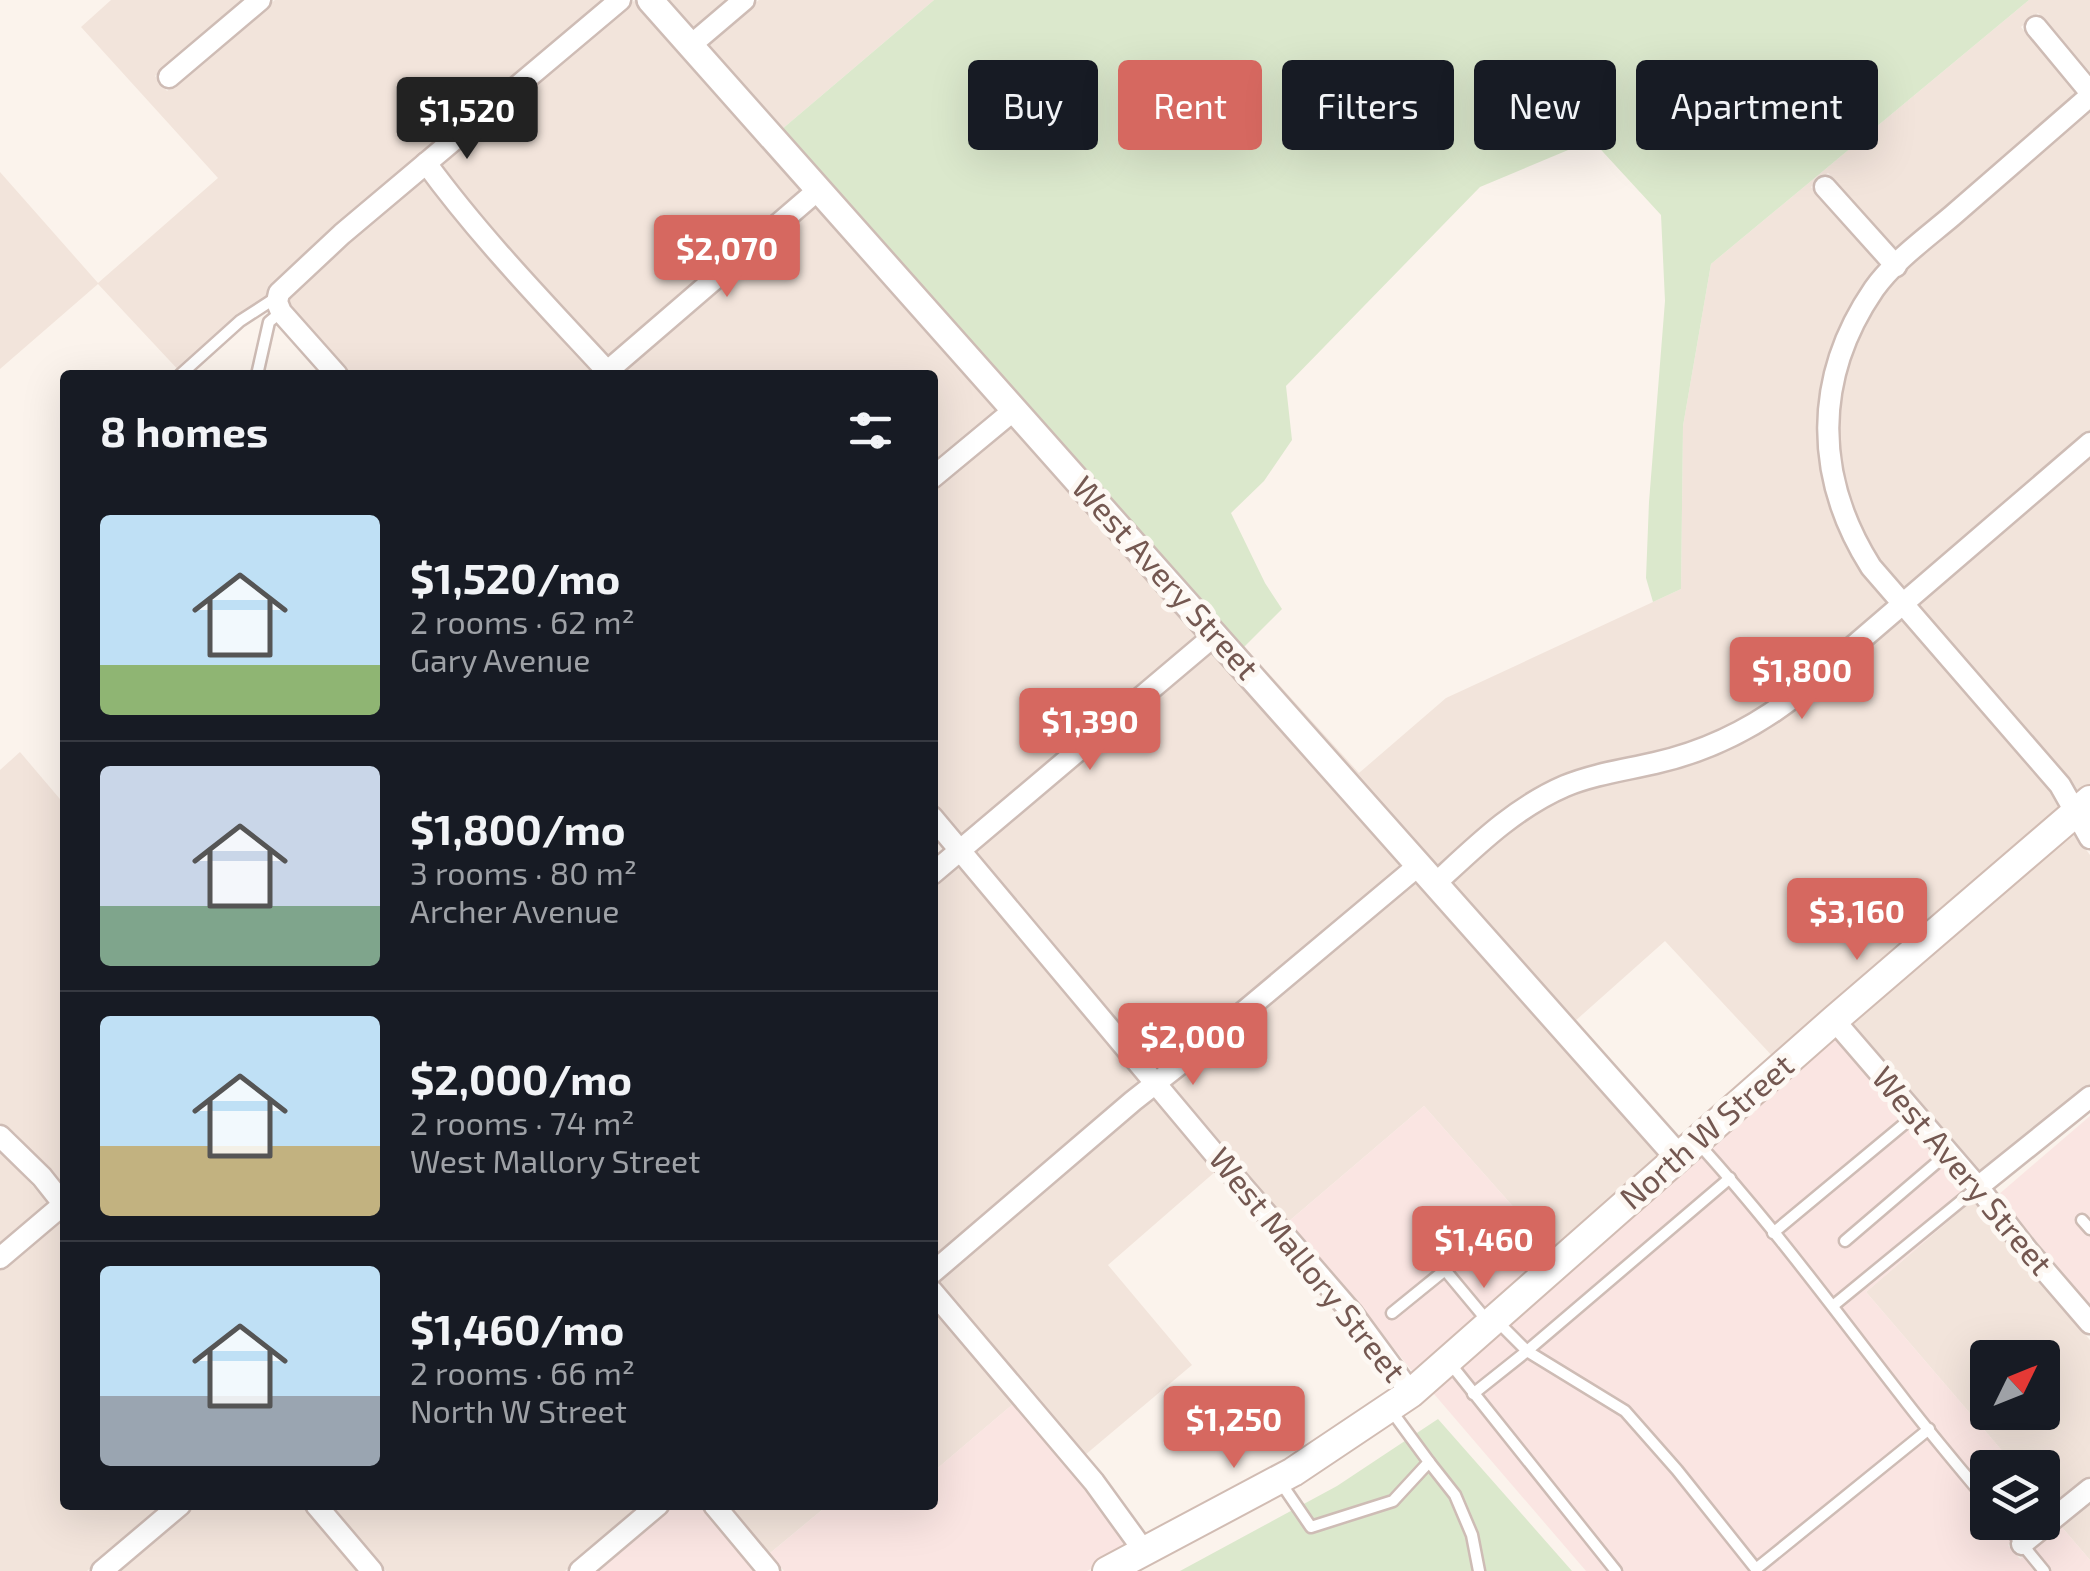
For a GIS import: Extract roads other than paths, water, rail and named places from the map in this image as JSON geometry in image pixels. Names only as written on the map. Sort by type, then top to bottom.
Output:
[{"type":"main road","name":"North W Street","points":[[1107,1571],[1278,1480],[1400,1400],[2082,806]]},
{"type":"street","points":[[169,76],[260,0]]},
{"type":"street","points":[[333,370],[279,304],[288,282],[620,0]]},
{"type":"street","name":"West Avery Street","points":[[650,0],[1428,874],[1687,1149]]},
{"type":"street","points":[[690,45],[744,0]]},
{"type":"street","points":[[2036,27],[2090,94],[1874,289],[1845,342],[1832,386],[1828,436],[1833,482],[1848,527],[1871,567],[2082,806],[2090,838]]},
{"type":"street","points":[[426,163],[602,370]]},
{"type":"street","points":[[1825,187],[1896,266]]},
{"type":"street","points":[[608,370],[818,190]]},
{"type":"street","points":[[938,473],[1014,410]]},
{"type":"street","points":[[938,1268],[1156,1083],[1428,874],[1482,841],[1533,801],[1591,776],[1693,753],[1759,722],[1799,693],[2090,444]]},
{"type":"street","points":[[938,869],[1215,634]]},
{"type":"street","name":"West Mallory Street","points":[[938,823],[1352,1313],[1400,1400]]},
{"type":"street","name":"West Avery Street","points":[[1834,1020],[2088,1318]]},
{"type":"street","points":[[1978,1187],[2090,1097]]},
{"type":"street","points":[[0,1136],[60,1200]]},
{"type":"street","points":[[0,1258],[60,1208]]},
{"type":"street","points":[[938,1298],[1094,1482],[1144,1551]]},
{"type":"street","points":[[2022,1544],[2090,1489]]},
{"type":"street","points":[[102,1571],[174,1510]]},
{"type":"street","points":[[320,1510],[372,1571]]},
{"type":"street","points":[[580,1571],[652,1510]]},
{"type":"street","points":[[718,1510],[769,1571]]},
{"type":"lane","points":[[186,370],[240,321],[279,304]]},
{"type":"lane","points":[[258,370],[268,322],[279,304]]},
{"type":"lane","points":[[1774,1233],[1915,1114]]},
{"type":"lane","points":[[1687,1149],[1730,1178],[1970,1480]]},
{"type":"lane","points":[[1845,1241],[1948,1152]]},
{"type":"lane","points":[[1473,1394],[1730,1178]]},
{"type":"lane","points":[[1834,1306],[1978,1187]]},
{"type":"lane","points":[[1392,1313],[1476,1244]]},
{"type":"lane","points":[[1445,1270],[1493,1322],[1527,1351],[1625,1411],[1757,1570],[1929,1430]]},
{"type":"lane","points":[[1448,1362],[1616,1571]]},
{"type":"lane","points":[[1400,1400],[1429,1462],[1456,1495],[1472,1535],[1479,1571]]},
{"type":"lane","points":[[1278,1480],[1311,1527],[1393,1501],[1429,1462]]},
{"type":"lane","points":[[2019,1540],[2044,1571]]}]
